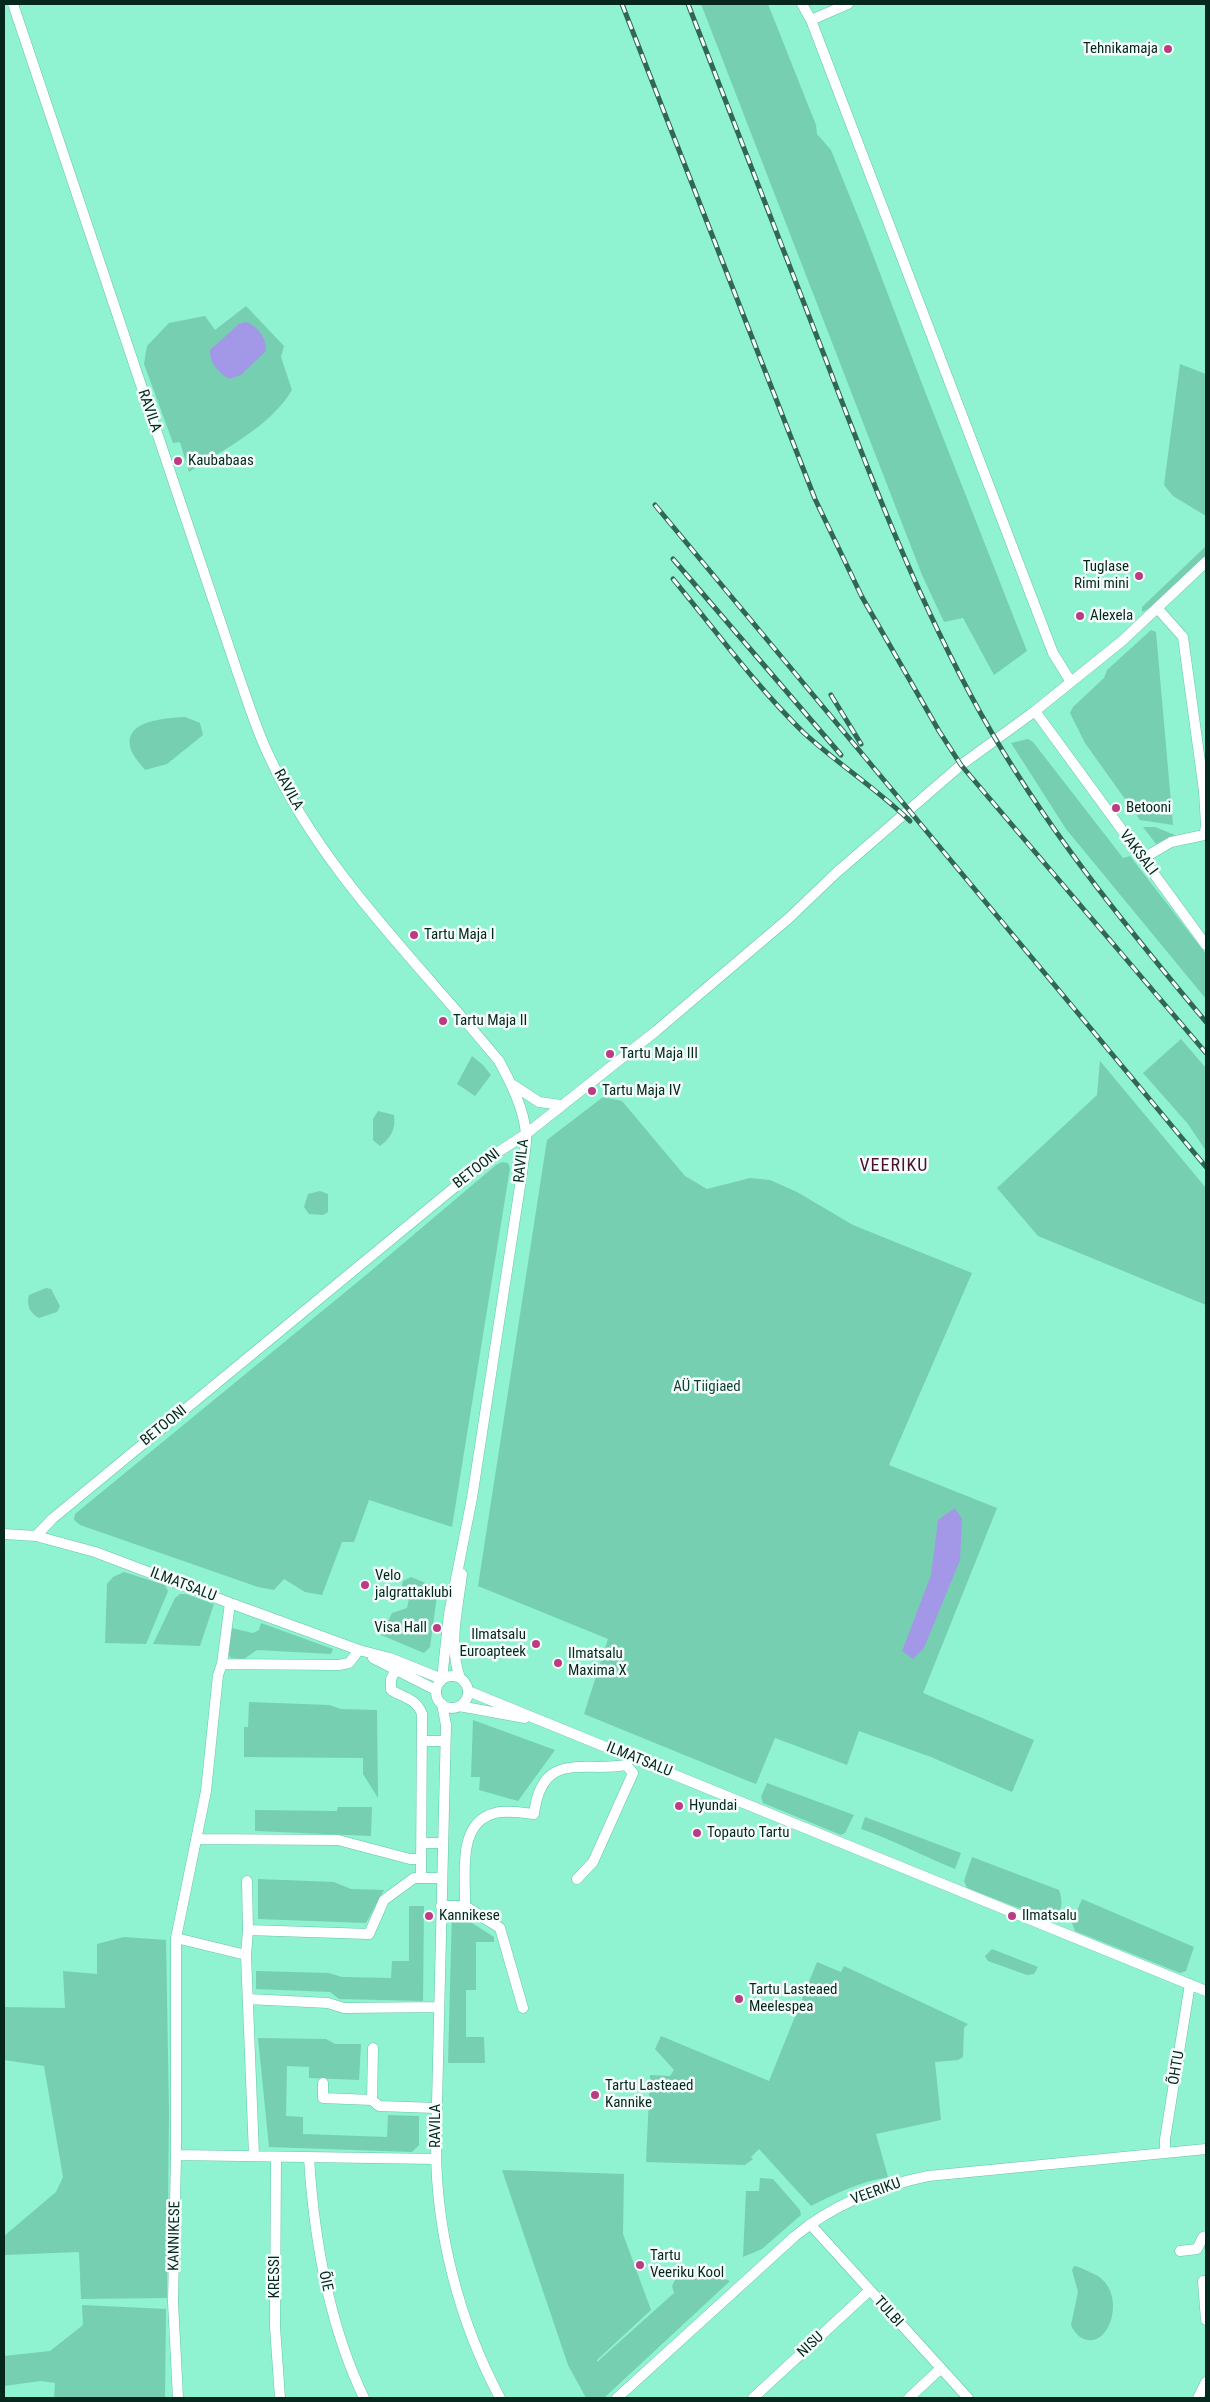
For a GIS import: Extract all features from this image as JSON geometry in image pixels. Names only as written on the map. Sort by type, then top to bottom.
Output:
[{"type":"street","name":"RAVILA","points":[[13,4],[234,662],[269,756],[326,853],[381,922],[499,1061],[512,1085],[526,1134],[522,1173],[465,1541],[454,1646],[455,1662],[460,1678]]},
{"type":"street","points":[[802,4],[811,20],[1053,653],[1071,682]]},
{"type":"street","points":[[811,20],[848,4]]},
{"type":"street","name":"BETOONI","points":[[36,1536],[52,1518],[495,1154],[526,1134],[641,1043],[770,935],[836,873],[961,765],[1036,711],[1158,609],[1206,562]]},
{"type":"street","points":[[1142,859],[1171,842],[1204,835],[1206,826],[1204,790],[1183,637],[1158,609]]},
{"type":"street","name":"VAKSALI","points":[[1036,711],[1206,945]]},
{"type":"street","points":[[512,1085],[539,1102],[561,1105]]},
{"type":"street","name":"ILMATSALU","points":[[4,1534],[36,1536],[95,1552],[359,1650],[390,1658],[442,1679]]},
{"type":"street","name":"RAVILA","points":[[442,1679],[449,1614],[465,1541]]},
{"type":"street","name":"KANNIKESE","points":[[178,2398],[173,2302],[176,2155],[176,1938],[206,1791],[218,1675],[222,1664],[230,1603]]},
{"type":"street","points":[[222,1664],[339,1665],[349,1663],[359,1650]]},
{"type":"street","name":"ILMATSALU","points":[[359,1650],[436,1690]]},
{"type":"street","points":[[396,1669],[391,1679],[391,1690],[409,1697],[419,1706],[422,1714],[421,1878]]},
{"type":"street","points":[[451,1676],[460,1678],[468,1691],[466,1699],[457,1707],[442,1704],[436,1690],[442,1679],[451,1676]]},
{"type":"street","name":"ILMATSALU","points":[[468,1691],[543,1721],[628,1761],[1206,1991]]},
{"type":"street","name":"RAVILA","points":[[442,1704],[446,1725],[436,2108],[436,2159],[440,2210],[454,2286],[480,2357],[500,2398]]},
{"type":"street","name":"RAVILA","points":[[446,1725],[457,1707]]},
{"type":"street","name":"ILMATSALU","points":[[457,1707],[543,1721]]},
{"type":"street","points":[[422,1741],[445,1741]]},
{"type":"street","points":[[465,1906],[467,1842],[475,1827],[496,1813],[534,1814],[538,1791],[544,1783],[563,1769],[572,1766],[610,1768],[628,1761],[633,1773],[593,1862],[577,1879]]},
{"type":"street","points":[[196,1839],[338,1840],[410,1859],[421,1859]]},
{"type":"street","points":[[422,1844],[442,1844]]},
{"type":"street","points":[[248,1930],[369,1934],[384,1900],[414,1878],[441,1878]]},
{"type":"street","points":[[247,1882],[248,1930],[246,1955],[254,2155]]},
{"type":"street","points":[[440,1906],[465,1906],[500,1928],[523,2008]]},
{"type":"street","points":[[176,1938],[246,1955]]},
{"type":"street","name":"ÕHTU","points":[[1165,2152],[1165,2139],[1190,1984]]},
{"type":"street","points":[[248,1999],[328,2003],[344,2008],[438,2007]]},
{"type":"street","points":[[372,2100],[374,2048]]},
{"type":"street","points":[[324,2083],[323,2098],[372,2100],[379,2106],[436,2108]]},
{"type":"street","name":"VEERIKU","points":[[617,2398],[810,2224],[848,2201],[898,2182],[928,2176],[1206,2149]]},
{"type":"street","points":[[176,2155],[436,2159]]},
{"type":"street","name":"KRESSI","points":[[276,2157],[275,2327],[280,2398]]},
{"type":"street","name":"ÕIE","points":[[309,2158],[312,2210],[330,2302],[357,2384],[364,2398]]},
{"type":"street","name":"TULBI","points":[[810,2224],[968,2398]]},
{"type":"street","points":[[1180,2251],[1197,2249],[1203,2237],[1206,2236]]},
{"type":"street","points":[[1206,2281],[1203,2281],[1206,2320]]},
{"type":"street","name":"NISU","points":[[753,2398],[869,2291]]},
{"type":"street","points":[[908,2398],[940,2369]]},
{"type":"street","points":[[1198,2398],[1206,2382]]},
{"type":"green space","points":[[701,4],[768,4],[816,125],[817,134],[831,150],[865,234],[1027,651],[994,675],[963,618],[944,622],[922,575]]},
{"type":"green space","points":[[246,306],[284,346],[281,357],[292,390],[272,415],[259,426],[189,472],[180,442],[173,443],[144,364],[147,346],[169,323],[205,316],[215,330]]},
{"type":"green space","points":[[1180,364],[1206,374],[1206,516],[1173,496],[1164,485]]},
{"type":"green space","points":[[1206,546],[1206,555],[1150,608],[1142,612],[1142,607]]},
{"type":"green space","points":[[1151,630],[1156,632],[1173,825],[1140,820],[1085,743],[1070,713],[1073,707],[1104,678],[1107,670]]},
{"type":"green space","points":[[185,717],[200,723],[203,735],[167,764],[145,770],[133,754],[130,743],[131,734],[137,728],[155,720]]},
{"type":"green space","points":[[1028,739],[1033,742],[1123,858],[1130,856],[1206,954],[1206,999],[1066,829],[1011,743]]},
{"type":"green space","points":[[1143,827],[1155,827],[1175,835],[1156,844]]},
{"type":"green space","points":[[1181,1039],[1206,1068],[1206,1151],[1188,1124],[1143,1073]]},
{"type":"green space","points":[[472,1056],[491,1075],[475,1096],[457,1084]]},
{"type":"green space","points":[[1100,1061],[1206,1188],[1206,1305],[1038,1236],[997,1188],[1097,1095]]},
{"type":"green space","name":"AÜ Tiigiaed","points":[[603,1097],[622,1101],[685,1176],[707,1189],[750,1178],[770,1180],[797,1192],[853,1225],[972,1273],[889,1465],[997,1508],[923,1693],[1034,1740],[1012,1792],[931,1757],[859,1731],[847,1765],[775,1738],[756,1784],[748,1781],[584,1714],[608,1639],[478,1586],[547,1140]]},
{"type":"green space","points":[[378,1111],[394,1115],[392,1133],[380,1146],[373,1140],[373,1119]]},
{"type":"green space","points":[[502,1162],[508,1163],[510,1168],[452,1527],[369,1500],[354,1542],[342,1542],[322,1595],[305,1592],[284,1579],[274,1590],[258,1587],[80,1525],[74,1520],[75,1514],[366,1275],[496,1165]]},
{"type":"green space","points":[[320,1191],[328,1194],[328,1212],[323,1215],[309,1214],[304,1207],[308,1194]]},
{"type":"green space","points":[[46,1288],[51,1289],[60,1306],[57,1312],[39,1318],[33,1314],[30,1308],[28,1302],[29,1295]]},
{"type":"green space","points":[[124,1572],[165,1585],[168,1591],[146,1644],[105,1643],[107,1584],[113,1577]]},
{"type":"green space","points":[[411,1577],[438,1588],[430,1647],[424,1653],[381,1635],[392,1613],[407,1608],[410,1594],[402,1586],[403,1581]]},
{"type":"green space","points":[[180,1594],[186,1594],[214,1604],[200,1646],[153,1644],[175,1598]]},
{"type":"green space","points":[[261,1623],[333,1649],[331,1654],[257,1650],[244,1659],[231,1658],[228,1654],[231,1628],[253,1633],[259,1630]]},
{"type":"green space","points":[[249,1702],[329,1705],[341,1709],[377,1710],[378,1798],[363,1774],[363,1758],[244,1757],[244,1727],[248,1727]]},
{"type":"green space","points":[[473,1720],[555,1750],[518,1801],[479,1790],[480,1777],[471,1777]]},
{"type":"green space","points":[[767,1783],[854,1815],[845,1833],[841,1835],[763,1803],[761,1797]]},
{"type":"green space","points":[[338,1807],[372,1807],[371,1836],[255,1831],[255,1810],[337,1811]]},
{"type":"green space","points":[[865,1817],[961,1853],[955,1869],[861,1829]]},
{"type":"green space","points":[[972,1857],[1059,1890],[1061,1903],[1060,1911],[1056,1918],[1052,1921],[967,1888],[964,1881]]},
{"type":"green space","points":[[258,1879],[334,1882],[351,1889],[384,1890],[366,1923],[258,1919]]},
{"type":"green space","points":[[1082,1899],[1194,1947],[1186,1971],[1180,1973],[1075,1931],[1072,1923]]},
{"type":"green space","points":[[409,1906],[424,1906],[423,2001],[339,1999],[330,1992],[256,1989],[256,1971],[329,1973],[342,1977],[391,1978],[392,1961],[409,1961]]},
{"type":"green space","points":[[452,1910],[494,1937],[494,1942],[476,1942],[476,1990],[466,1990],[466,2037],[484,2037],[485,2063],[448,2063]]},
{"type":"green space","points":[[124,1937],[166,1940],[169,2112],[167,2298],[81,2299],[79,2252],[4,2255],[4,2236],[56,2192],[63,2177],[44,2066],[4,2060],[4,2007],[65,2008],[63,1971],[97,1974],[97,1944]]},
{"type":"green space","points":[[992,1949],[1038,1967],[1034,1974],[1027,1975],[988,1961],[985,1956]]},
{"type":"green space","points":[[817,1962],[841,1972],[844,1966],[968,2024],[964,2028],[963,2057],[958,2060],[935,2062],[941,2120],[876,2134],[888,2177],[848,2188],[811,2206],[759,2149],[751,2157],[753,2159],[745,2165],[646,2162],[650,2075],[670,2076],[674,2070],[655,2049],[661,2036],[769,2081]]},
{"type":"green space","points":[[258,2038],[326,2039],[335,2044],[361,2044],[359,2080],[309,2078],[309,2067],[287,2066],[286,2116],[303,2117],[303,2134],[387,2137],[388,2115],[419,2116],[419,2145],[412,2152],[269,2147]]},
{"type":"green space","points":[[502,2170],[624,2174],[623,2234],[651,2310],[597,2362],[674,2293],[672,2286],[675,2280],[680,2278],[719,2277],[730,2281],[604,2398],[586,2398],[568,2365]]},
{"type":"green space","points":[[760,2178],[773,2179],[800,2210],[801,2215],[762,2249],[743,2257],[746,2191],[759,2191]]},
{"type":"green space","points":[[1074,2266],[1096,2275],[1106,2284],[1112,2295],[1113,2307],[1107,2330],[1099,2337],[1090,2340],[1080,2337],[1071,2325],[1078,2292],[1072,2270]]},
{"type":"green space","points":[[82,2305],[166,2309],[165,2398],[54,2398],[55,2383],[41,2381],[4,2386],[4,2356],[50,2351],[83,2325]]},
{"type":"shaded area","points":[[245,322],[257,329],[263,337],[266,351],[241,375],[229,379],[215,367],[211,359],[210,350],[239,324]]},
{"type":"shaded area","points":[[955,1508],[962,1519],[960,1560],[924,1648],[913,1659],[902,1651],[931,1575],[938,1520]]},
{"type":"railway","points":[[622,4],[815,499],[862,597],[939,731],[961,765],[1206,1053]]},
{"type":"railway","points":[[688,4],[897,540],[958,671],[1005,755],[1058,835],[1115,911],[1206,1022]]},
{"type":"railway","points":[[655,505],[1206,1167]]},
{"type":"railway","points":[[673,559],[841,755]]},
{"type":"railway","points":[[673,579],[786,715],[804,733],[910,821]]},
{"type":"railway","points":[[831,695],[861,744]]},
{"type":"place","name":"Tehnikamaja","points":[[1168,49]]},
{"type":"place","name":"Kaubabaas","points":[[178,461]]},
{"type":"place","name":"Tuglase Rimi mini","points":[[1139,576]]},
{"type":"place","name":"Alexela","points":[[1080,616]]},
{"type":"place","name":"Betooni","points":[[1116,808]]},
{"type":"place","name":"Tartu Maja I","points":[[414,935]]},
{"type":"place","name":"Tartu Maja II","points":[[443,1021]]},
{"type":"place","name":"Tartu Maja III","points":[[610,1054]]},
{"type":"place","name":"Tartu Maja IV","points":[[592,1091]]},
{"type":"place","name":"Velo jalgrattaklubi","points":[[365,1585]]},
{"type":"place","name":"Visa Hall","points":[[437,1628]]},
{"type":"place","name":"Ilmatsalu Euroapteek","points":[[536,1644]]},
{"type":"place","name":"Ilmatsalu Maxima X","points":[[558,1663]]},
{"type":"place","name":"Hyundai","points":[[679,1806]]},
{"type":"place","name":"Topauto Tartu","points":[[697,1833]]},
{"type":"place","name":"Kannikese","points":[[429,1916]]},
{"type":"place","name":"Ilmatsalu","points":[[1012,1916]]},
{"type":"place","name":"Tartu Lasteaed Meelespea","points":[[739,1999]]},
{"type":"place","name":"Tartu Lasteaed Kannike","points":[[595,2095]]},
{"type":"place","name":"Tartu Veeriku Kool","points":[[640,2265]]},
{"type":"district","name":"VEERIKU","points":[[894,1166]]}]
